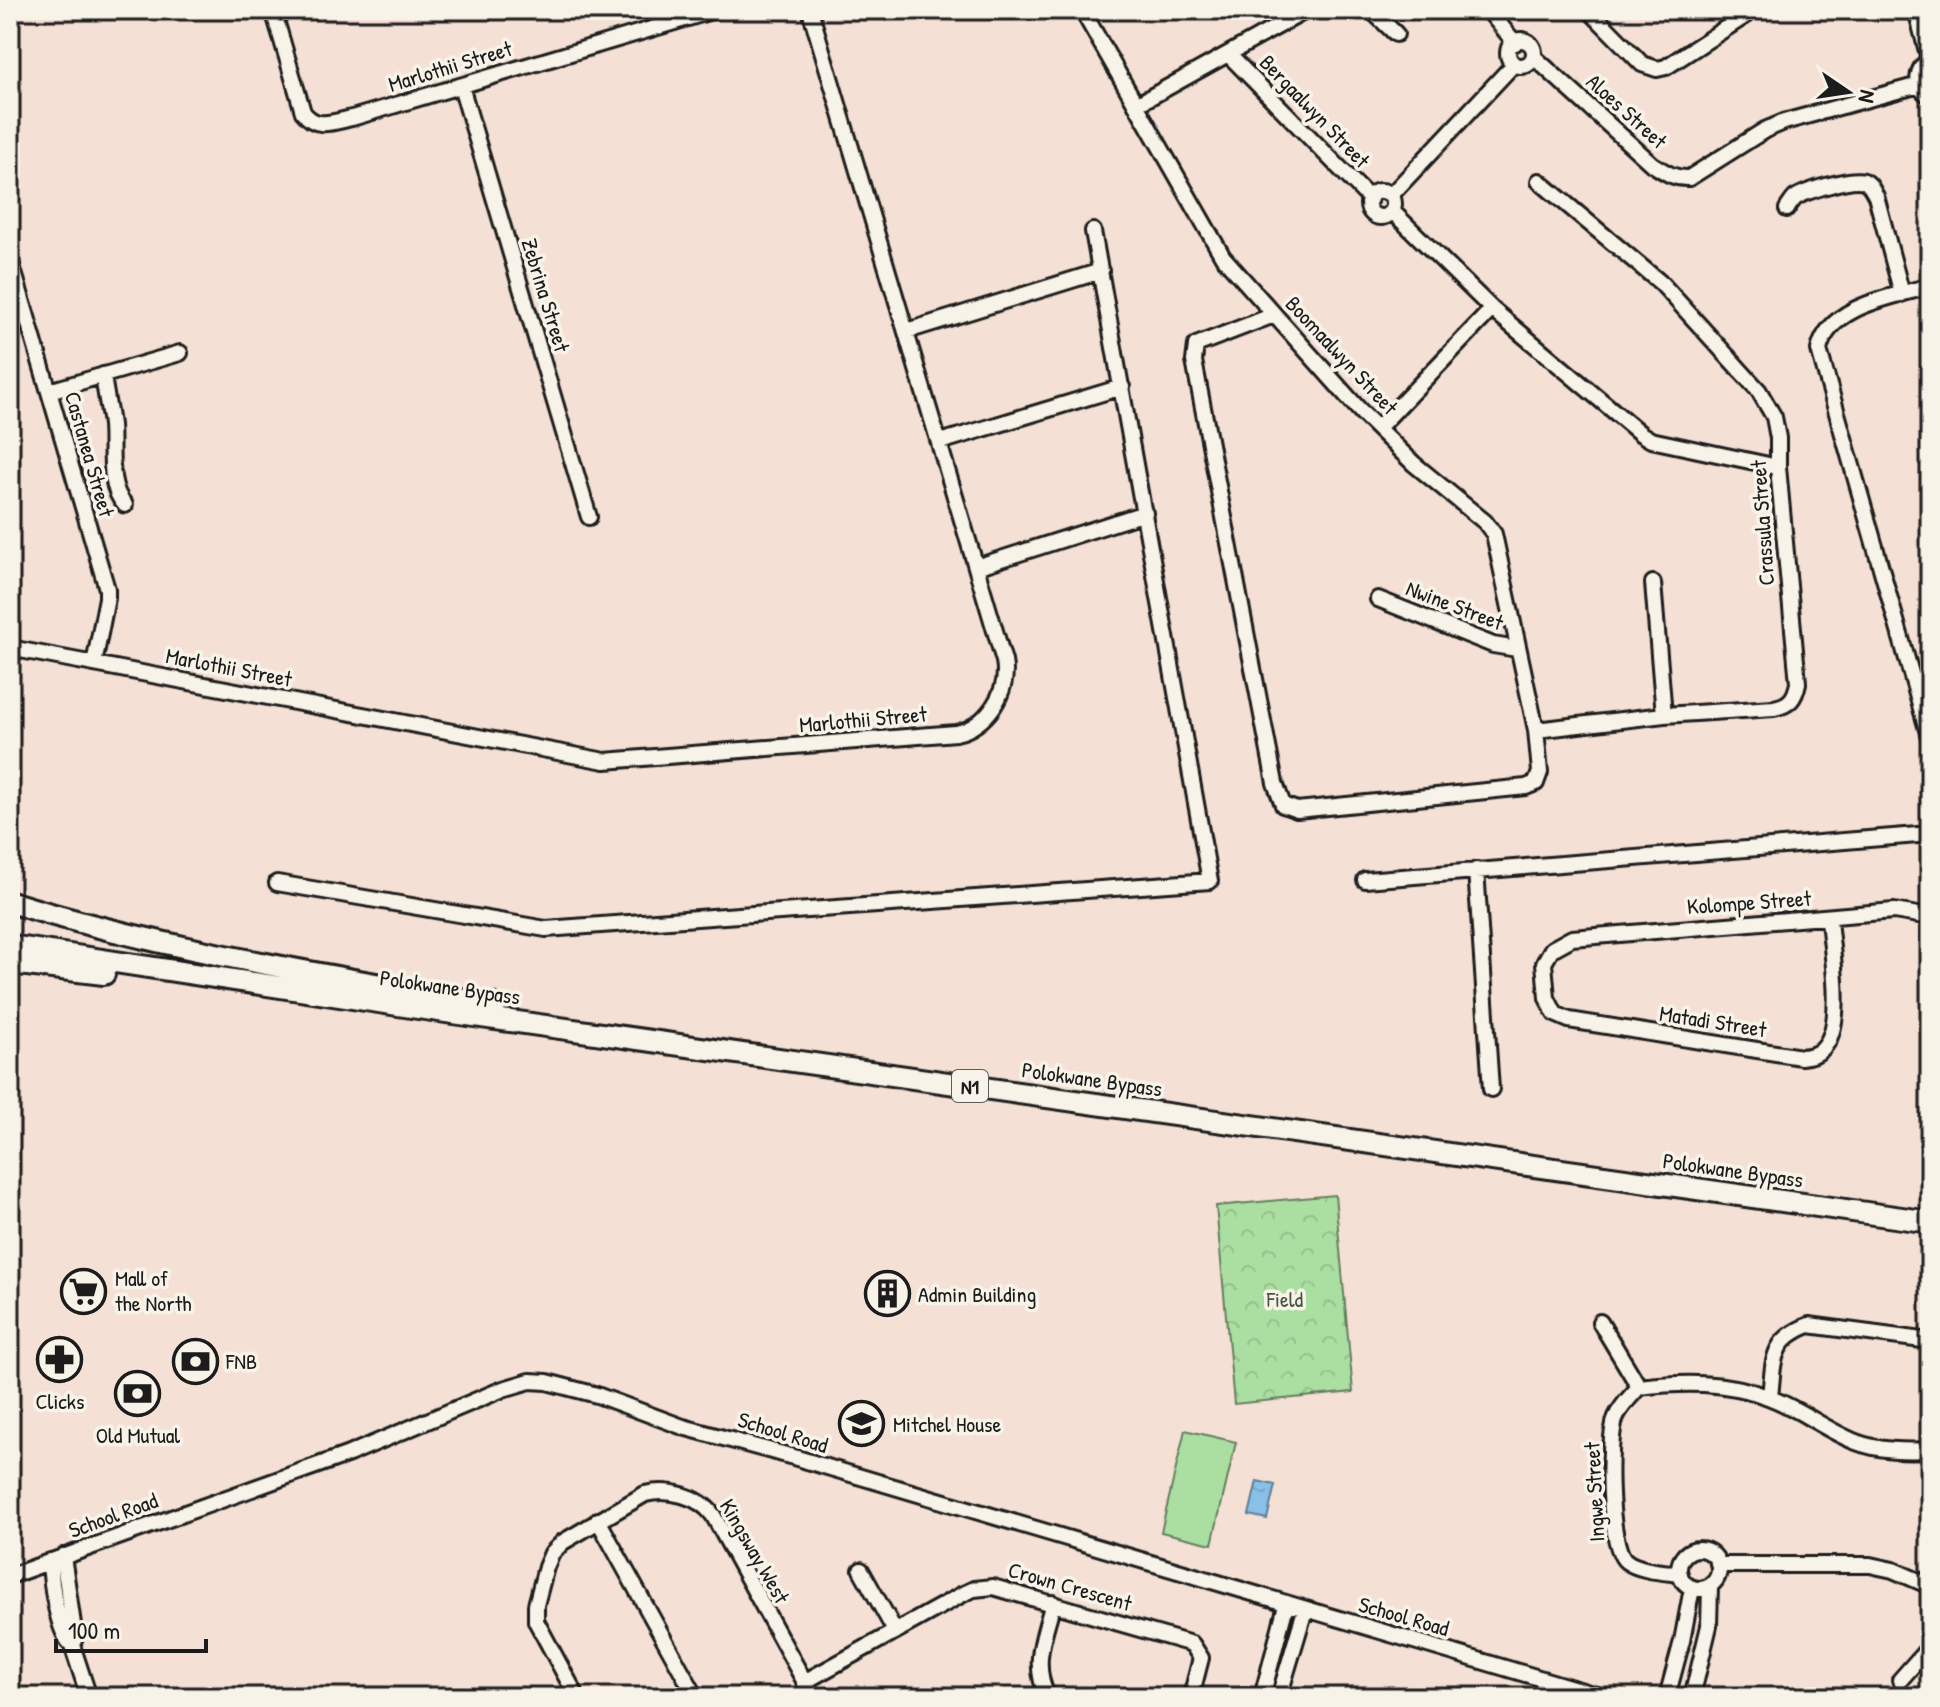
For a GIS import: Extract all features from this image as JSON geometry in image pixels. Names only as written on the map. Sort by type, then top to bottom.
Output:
[{"type":"highway","points":[[10,902],[59,917],[214,953],[532,1012],[559,1026]]},
{"type":"highway","name":"Polokwane Bypass","points":[[10,946],[418,1008],[1930,1222]]},
{"type":"highway","points":[[10,963],[418,1008]]},
{"type":"street","name":"Marlothii Street","points":[[273,10],[299,102],[307,117],[321,124],[352,118],[715,10]]},
{"type":"street","name":"Marlothii Street","points":[[10,648],[605,761],[968,731],[984,718],[1002,692],[1006,679],[1004,661],[810,10]]},
{"type":"street","name":"Boomaalwyn Street","points":[[1082,10],[1223,257],[1378,428],[1414,464],[1485,522],[1494,534],[1536,730],[1540,772],[1536,783],[1526,787],[1297,810],[1283,805],[1275,783],[1194,361],[1196,345],[1274,315]]},
{"type":"street","points":[[1136,105],[1307,10]]},
{"type":"street","points":[[1371,10],[1396,34]]},
{"type":"street","points":[[1488,10],[1515,43]]},
{"type":"street","points":[[1589,10],[1642,64],[1657,69],[1666,67],[1754,10]]},
{"type":"street","points":[[1916,10],[1930,59],[1921,65],[1917,75],[1919,85],[1930,96]]},
{"type":"street","points":[[1514,64],[1525,66],[1534,57],[1533,48],[1527,42],[1515,43]]},
{"type":"street","points":[[1514,64],[1509,53],[1515,43]]},
{"type":"street","name":"Bergaalwyn Street","points":[[1229,55],[1370,199]]},
{"type":"street","name":"Aloes Street","points":[[1534,57],[1652,164],[1670,176],[1680,178],[1689,178],[1765,130],[1784,122],[1919,85]]},
{"type":"street","points":[[1391,195],[1514,64]]},
{"type":"street","name":"Zebrina Street","points":[[461,86],[589,517]]},
{"type":"street","points":[[1787,209],[1794,199],[1806,193],[1851,180],[1870,185],[1876,196],[1902,294]]},
{"type":"street","name":"Crassula Street","points":[[1536,730],[1664,715],[1786,706],[1795,696],[1798,683],[1774,417],[1759,391],[1662,284],[1539,181]]},
{"type":"street","points":[[1379,191],[1391,195],[1394,203],[1392,211],[1385,216],[1377,216],[1371,211],[1370,199],[1379,191]]},
{"type":"street","points":[[1392,211],[1492,309],[1641,434],[1651,440],[1778,467]]},
{"type":"street","points":[[277,883],[546,929],[1210,881],[1093,231]]},
{"type":"street","name":"Castanea Street","points":[[10,259],[107,589],[94,664]]},
{"type":"street","points":[[907,331],[1101,271]]},
{"type":"street","points":[[1930,286],[1860,307],[1827,331],[1819,350],[1930,740]]},
{"type":"street","points":[[1378,428],[1492,309]]},
{"type":"street","points":[[49,391],[180,353]]},
{"type":"street","points":[[103,375],[110,415],[114,480],[117,493],[125,505]]},
{"type":"street","points":[[940,442],[1122,387]]},
{"type":"street","points":[[976,567],[1145,513]]},
{"type":"street","points":[[1653,583],[1664,715]]},
{"type":"street","name":"Nwine Street","points":[[1378,599],[1493,645],[1517,649]]},
{"type":"street","points":[[1365,880],[1930,834]]},
{"type":"street","points":[[1476,870],[1491,1089]]},
{"type":"street","name":"Kolompe Street","points":[[1572,938],[1829,919],[1894,911],[1930,917]]},
{"type":"street","name":"Matadi Street","points":[[1572,938],[1552,949],[1544,963],[1547,998],[1555,1014],[1569,1020],[1801,1057],[1816,1054],[1826,1046],[1833,1029],[1835,1010],[1829,919]]},
{"type":"street","points":[[1600,1322],[1639,1387],[1675,1383],[1720,1384],[1770,1397],[1858,1443],[1903,1451],[1930,1450]]},
{"type":"street","points":[[1770,1397],[1774,1353],[1791,1332],[1809,1325],[1930,1341]]},
{"type":"street","name":"School Road","points":[[10,1576],[349,1454],[503,1389],[530,1381],[547,1382],[597,1395],[683,1427],[1603,1697]]},
{"type":"street","name":"Ingwe Street","points":[[1639,1387],[1617,1415],[1612,1431],[1610,1449],[1616,1548],[1627,1562],[1634,1565],[1680,1574]]},
{"type":"street","name":"Kingsway West","points":[[577,1697],[536,1621],[540,1586],[552,1553],[563,1542],[598,1520],[654,1492],[701,1502],[713,1515],[813,1697]]},
{"type":"street","points":[[598,1520],[696,1697]]},
{"type":"street","points":[[1696,1549],[1709,1551],[1719,1565],[1719,1575],[1704,1589],[1686,1585],[1680,1574],[1679,1567],[1684,1555],[1696,1549]]},
{"type":"street","points":[[56,1559],[50,1578],[60,1620],[72,1645],[89,1697]]},
{"type":"street","points":[[1719,1565],[1870,1565],[1893,1570],[1930,1586]]},
{"type":"street","points":[[861,1570],[895,1631]]},
{"type":"street","points":[[1692,1697],[1709,1626],[1710,1586]]},
{"type":"street","name":"Crown Crescent","points":[[804,1682],[963,1594],[982,1587],[1003,1588],[1192,1644],[1201,1658],[1191,1697]]},
{"type":"street","points":[[1667,1697],[1692,1588]]},
{"type":"street","points":[[1048,1697],[1041,1680],[1039,1654],[1053,1603]]},
{"type":"street","points":[[1262,1697],[1286,1605]]},
{"type":"street","points":[[1279,1697],[1305,1610]]},
{"type":"street","points":[[1900,1680],[1930,1646]]},
{"type":"green space","name":"Field","points":[[1335,1195],[1353,1392],[1234,1404],[1216,1206]]},
{"type":"green space","points":[[1185,1430],[1236,1442],[1212,1544],[1161,1532]]},
{"type":"water","points":[[1257,1481],[1275,1485],[1267,1519],[1249,1515]]},
{"type":"place","name":"Mall of the North","points":[[84,1291]]},
{"type":"place","name":"Admin Building","points":[[887,1294]]},
{"type":"place","name":"Clicks","points":[[60,1360]]},
{"type":"place","name":"FNB","points":[[195,1361]]},
{"type":"place","name":"Old Mutual","points":[[138,1394]]},
{"type":"place","name":"Mitchel House","points":[[862,1424]]}]
